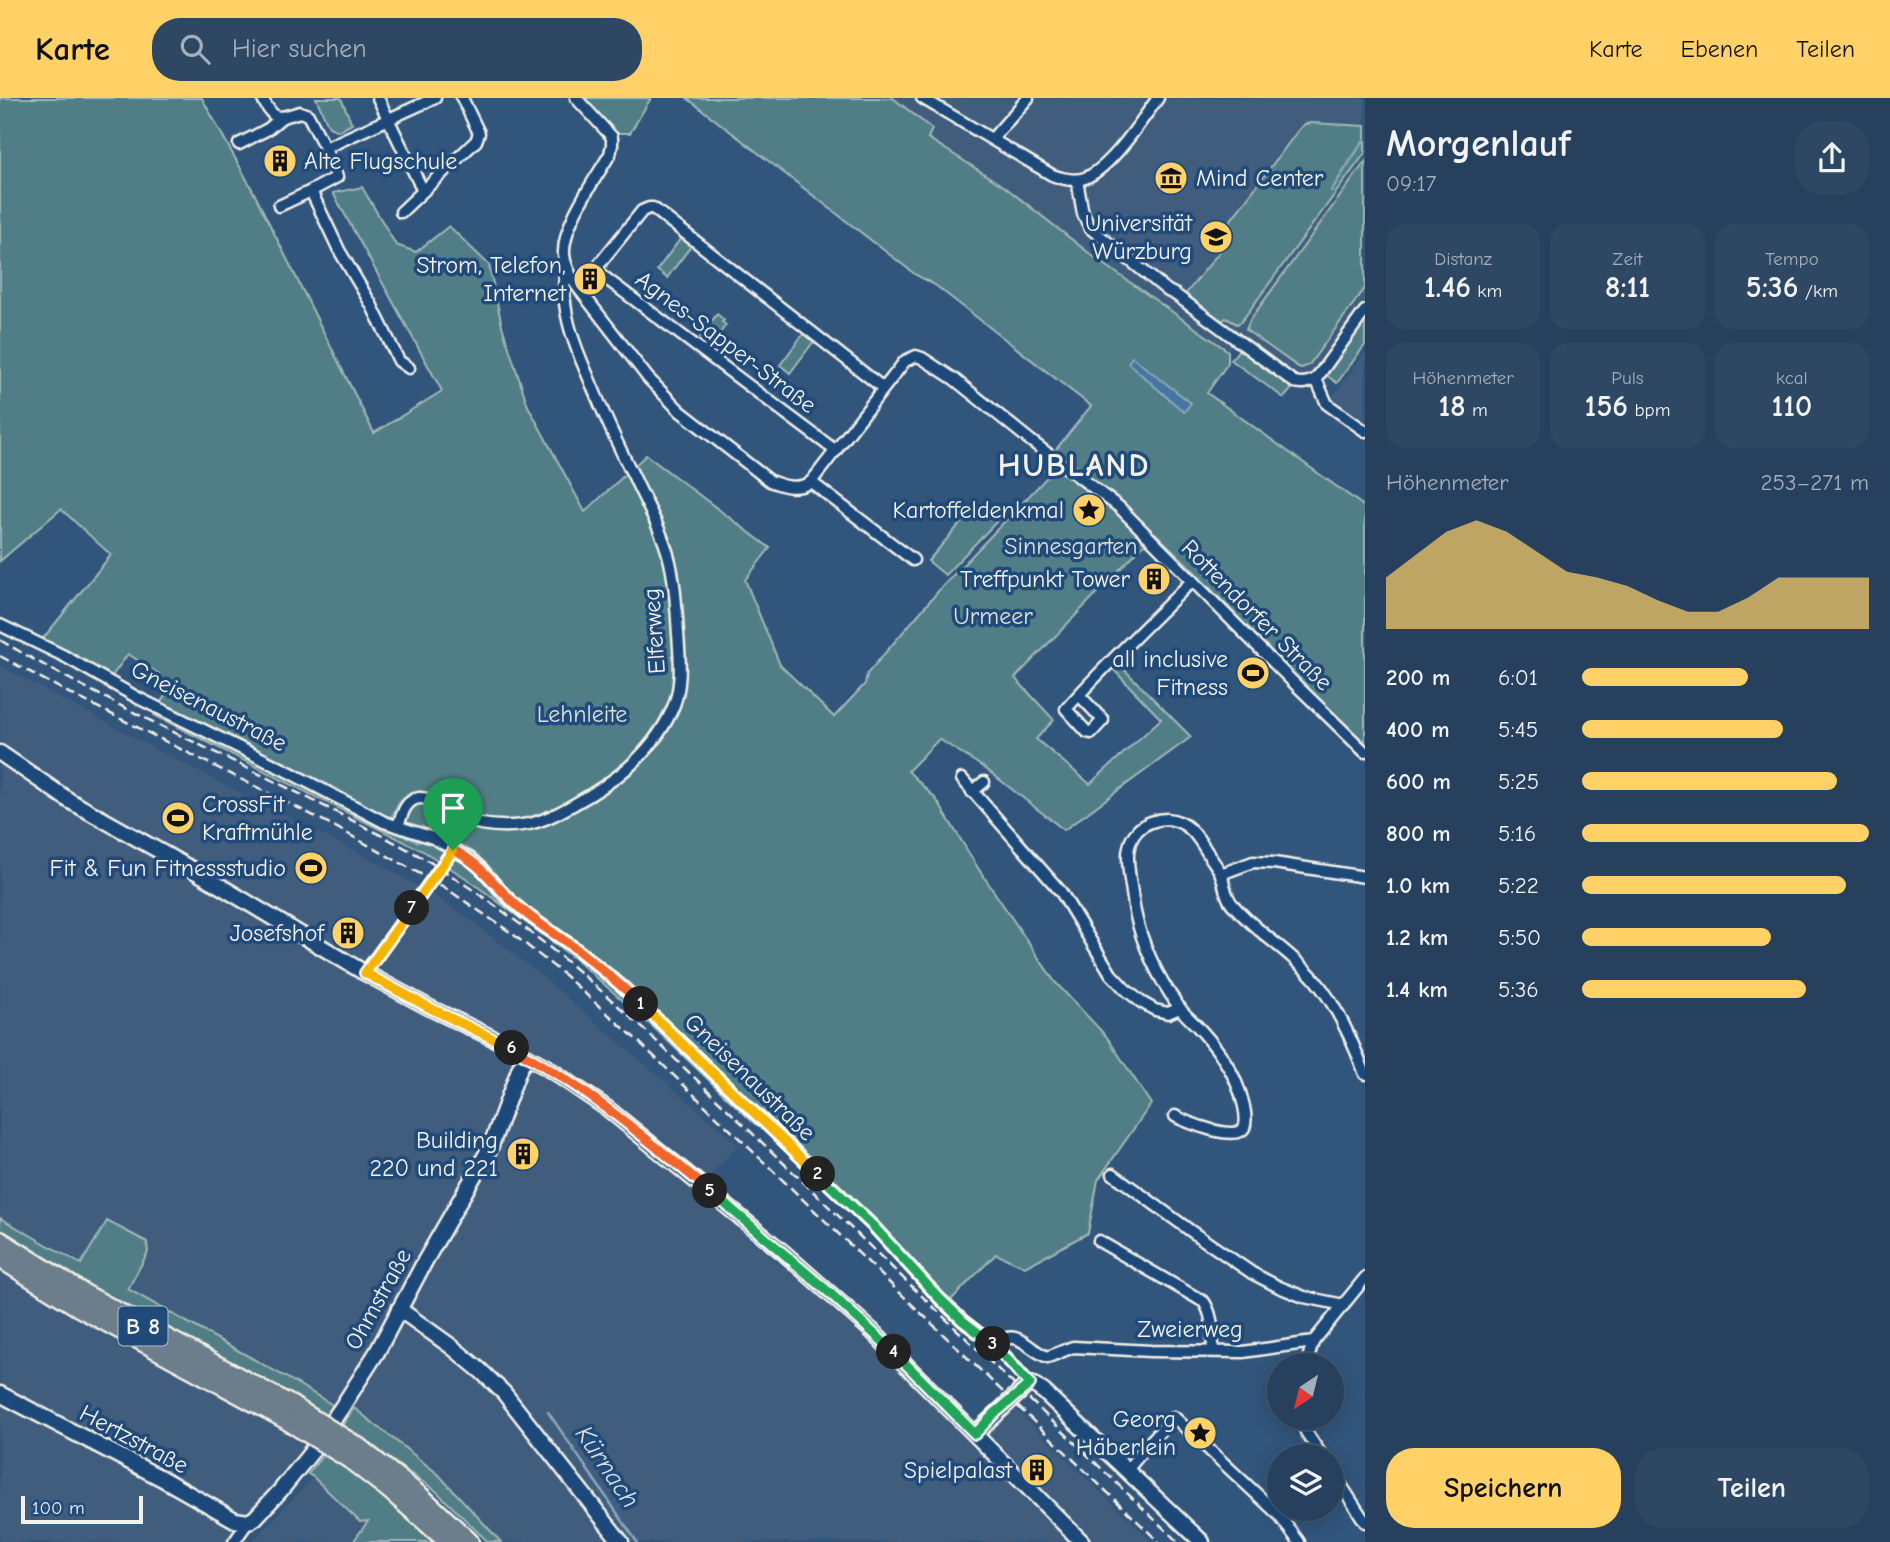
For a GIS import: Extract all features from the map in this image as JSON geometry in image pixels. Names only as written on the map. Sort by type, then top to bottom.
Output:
[{"type":"highway","name":"B 8","points":[[0,1241],[48,1273],[287,1411],[421,1497],[469,1542]]},
{"type":"highway","name":"B 8","points":[[0,1258],[79,1307],[287,1411]]},
{"type":"highway","name":"B 8","points":[[354,1454],[449,1542]]},
{"type":"street","points":[[262,98],[271,114],[281,118]]},
{"type":"street","points":[[378,98],[423,191]]},
{"type":"street","points":[[325,148],[435,98]]},
{"type":"street","points":[[401,212],[479,136],[462,98]]},
{"type":"street","points":[[576,98],[611,137],[612,145],[610,154],[575,213],[567,233],[564,256],[566,268],[576,285],[648,378],[680,411],[770,481],[799,488],[811,482],[883,388]]},
{"type":"street","points":[[922,98],[1052,175],[1077,180],[1102,168],[1158,98]]},
{"type":"street","points":[[992,139],[1028,98]]},
{"type":"street","points":[[239,144],[268,129],[281,118],[304,112],[308,115],[337,177],[278,206]]},
{"type":"street","points":[[1077,180],[1083,214],[1090,228],[1168,291],[1294,382],[1302,384],[1316,379],[1365,311]]},
{"type":"street","points":[[311,191],[339,250],[371,304],[399,361],[409,368]]},
{"type":"street","name":"Agnes-Sapper-Straße","points":[[836,451],[600,274],[600,263],[642,211],[653,208],[883,388]]},
{"type":"street","name":"Elferweg","points":[[398,826],[409,802],[421,797],[464,819],[497,827],[526,824],[555,814],[598,792],[635,762],[651,745],[672,712],[679,690],[677,618],[666,546],[599,404],[571,333],[563,286],[566,268]]},
{"type":"street","name":"Rottendorfer Straße","points":[[883,388],[905,361],[916,356],[954,379],[1119,507],[1365,752]]},
{"type":"street","points":[[1316,379],[1327,404],[1365,431]]},
{"type":"street","points":[[811,482],[913,560]]},
{"type":"street","points":[[1079,695],[1193,580]]},
{"type":"street","name":"Gneisenaustraße","points":[[0,625],[64,656],[138,698],[384,822],[398,826]]},
{"type":"street","points":[[0,753],[70,801],[217,884],[365,973],[527,1056],[608,1109],[784,1253],[871,1330],[1082,1542]]},
{"type":"street","points":[[962,779],[1061,892],[1111,974],[1125,989],[1155,1010],[1168,1013],[1180,1008]]},
{"type":"street","points":[[972,792],[984,782]]},
{"type":"street","points":[[1249,1142],[1244,1129],[1244,1107],[1235,1080],[1218,1050],[1180,1008],[1147,950],[1135,912],[1127,859],[1128,846],[1138,831],[1148,823],[1161,819],[1173,820],[1196,833],[1221,874],[1230,903],[1317,982],[1335,1009],[1365,1074]]},
{"type":"street","points":[[365,973],[453,850],[433,838],[398,826]]},
{"type":"street","name":"Gneisenaustraße","points":[[453,850],[470,858],[523,912],[575,948],[622,986],[873,1226],[939,1298],[999,1349],[1030,1384],[1044,1392],[1202,1542]]},
{"type":"street","points":[[1221,874],[1253,862],[1365,877]]},
{"type":"street","name":"Ohmstraße","points":[[234,1542],[248,1522],[259,1515],[309,1455],[370,1363],[490,1148],[520,1067],[527,1056]]},
{"type":"street","points":[[1175,1116],[1204,1128],[1234,1134],[1244,1129]]},
{"type":"street","points":[[1113,1174],[1252,1273],[1304,1297],[1344,1305]]},
{"type":"street","points":[[1099,1241],[1204,1303],[1209,1309],[1212,1322],[1213,1352]]},
{"type":"street","points":[[1310,1353],[1313,1342],[1365,1278]]},
{"type":"street","points":[[399,1310],[452,1347],[503,1393],[528,1421],[621,1542]]},
{"type":"street","name":"Zweierweg","points":[[999,1349],[1001,1341],[1007,1337],[1018,1338],[1035,1352],[1048,1357],[1073,1347],[1243,1352],[1313,1342]]},
{"type":"street","points":[[975,1434],[1030,1384]]},
{"type":"street","name":"Hertzstraße","points":[[0,1394],[235,1520],[248,1522]]},
{"type":"street","points":[[1127,1470],[1174,1417],[1278,1514],[1299,1542]]},
{"type":"street","points":[[1344,1490],[1365,1522]]},
{"type":"shaded area","name":"Universität Würzburg","points":[[893,98],[1365,98],[1365,306],[1312,378],[1296,378],[1238,337],[1228,351],[1094,257],[1005,187],[927,137],[932,129]]},
{"type":"shaded area","points":[[1365,352],[1365,422],[1332,398]]},
{"type":"shaded area","points":[[1132,357],[1191,403],[1184,412],[1128,363]]},
{"type":"shaded area","points":[[0,666],[374,861],[431,893],[468,918],[537,972],[739,1145],[694,1192],[846,1320],[920,1378],[975,1429],[1007,1401],[1152,1542],[501,1542],[438,1474],[354,1408],[323,1456],[306,1446],[232,1542],[0,1542]]},
{"type":"shaded area","points":[[313,1477],[360,1522],[368,1520],[396,1542],[252,1542]]},
{"type":"green space","name":"Lehnleite","points":[[0,98],[202,98],[252,189],[374,433],[442,391],[333,193],[362,187],[396,245],[416,252],[449,226],[489,265],[502,326],[528,406],[585,512],[646,455],[770,548],[745,580],[780,665],[834,717],[865,684],[867,674],[941,588],[1049,475],[1041,468],[1091,406],[687,98],[893,98],[932,129],[928,138],[1005,187],[1094,257],[1228,351],[1228,363],[1207,393],[1365,507],[1365,746],[1155,533],[1015,678],[1054,720],[1036,739],[1090,784],[1161,719],[1111,667],[1117,662],[1191,737],[1064,830],[986,769],[939,739],[908,771],[936,799],[978,868],[1055,982],[1107,1037],[1151,1104],[1098,1180],[1088,1233],[1025,1267],[996,1254],[948,1303],[762,1116],[755,1124],[652,1026],[575,959],[466,878],[423,851],[154,715],[165,695],[159,674],[128,654],[110,679],[41,641],[111,555],[61,509],[0,561]]},
{"type":"green space","points":[[316,98],[341,98],[352,124],[339,131],[329,127]]},
{"type":"green space","points":[[582,98],[651,98],[630,133],[612,133]]},
{"type":"green space","points":[[1311,123],[1365,126],[1365,153],[1241,322],[1237,324],[1226,318],[1220,322],[1184,296],[1220,251],[1218,246],[1230,226],[1228,224],[1300,128]]},
{"type":"green space","points":[[1365,162],[1365,288],[1309,365],[1298,367],[1246,330],[1250,320]]},
{"type":"green space","points":[[681,238],[691,246],[667,278],[657,270]]},
{"type":"green space","points":[[717,314],[726,325],[711,345],[700,337]]},
{"type":"green space","points":[[1365,318],[1365,345],[1337,383],[1325,374]]},
{"type":"green space","points":[[804,333],[814,341],[790,373],[780,365]]},
{"type":"green space","points":[[1241,347],[1294,386],[1284,398],[1231,360]]},
{"type":"green space","points":[[985,503],[1002,516],[945,575],[928,561],[971,511]]},
{"type":"green space","points":[[0,1218],[81,1264],[107,1221],[147,1242],[148,1252],[128,1289],[334,1406],[328,1417],[48,1263],[0,1231]]},
{"type":"green space","points":[[354,1408],[438,1474],[501,1542],[488,1542],[436,1491],[342,1426]]},
{"type":"green space","points":[[325,1452],[359,1473],[440,1542],[353,1542],[368,1521],[360,1522],[308,1474]]},
{"type":"waterway","points":[[1331,191],[1365,138]]},
{"type":"waterway","points":[[636,754],[662,717],[672,696],[675,673]]},
{"type":"waterway","points":[[609,776],[623,765]]},
{"type":"waterway","points":[[390,821],[405,796],[414,792],[428,793],[470,814],[491,821]]},
{"type":"waterway","points":[[508,822],[559,807]]},
{"type":"waterway","points":[[388,827],[419,842]]},
{"type":"waterway","name":"Kürnach","points":[[548,1412],[637,1542]]},
{"type":"railway","points":[[0,640],[115,703],[411,851],[512,918],[647,1032],[1178,1542]]},
{"type":"railway","points":[[0,656],[330,824],[444,887],[510,932],[562,973],[637,1040],[1159,1542]]},
{"type":"place","name":"Alte Flugschule","points":[[280,161]]},
{"type":"place","name":"Mind Center","points":[[1171,178]]},
{"type":"place","name":"Universität Würzburg","points":[[1216,237]]},
{"type":"place","name":"Strom, Telefon, Internet","points":[[590,279]]},
{"type":"place","name":"Kartoffeldenkmal","points":[[1089,510]]},
{"type":"place","name":"Treffpunkt Tower","points":[[1154,579]]},
{"type":"place","name":"all inclusive Fitness","points":[[1253,673]]},
{"type":"place","name":"CrossFit Kraftmühle","points":[[178,818]]},
{"type":"place","name":"Fit & Fun Fitnessstudio","points":[[311,868]]},
{"type":"place","name":"Josefshof","points":[[348,933]]},
{"type":"place","name":"Building 220 und 221","points":[[523,1154]]},
{"type":"place","name":"Georg Häberlein","points":[[1200,1433]]},
{"type":"place","name":"Spielpalast","points":[[1037,1470]]},
{"type":"district","name":"HUBLAND","points":[[1074,465]]},
{"type":"route","points":[[453,850],[470,858],[523,912],[575,948],[622,986],[873,1226],[939,1298],[999,1349],[1030,1384],[975,1434],[831,1294],[709,1190],[608,1109],[527,1056],[365,973],[453,850]]},
{"type":"park label","name":"Sinnesgarten","points":[[1071,546]]},
{"type":"park label","name":"Urmeer","points":[[993,616]]}]
